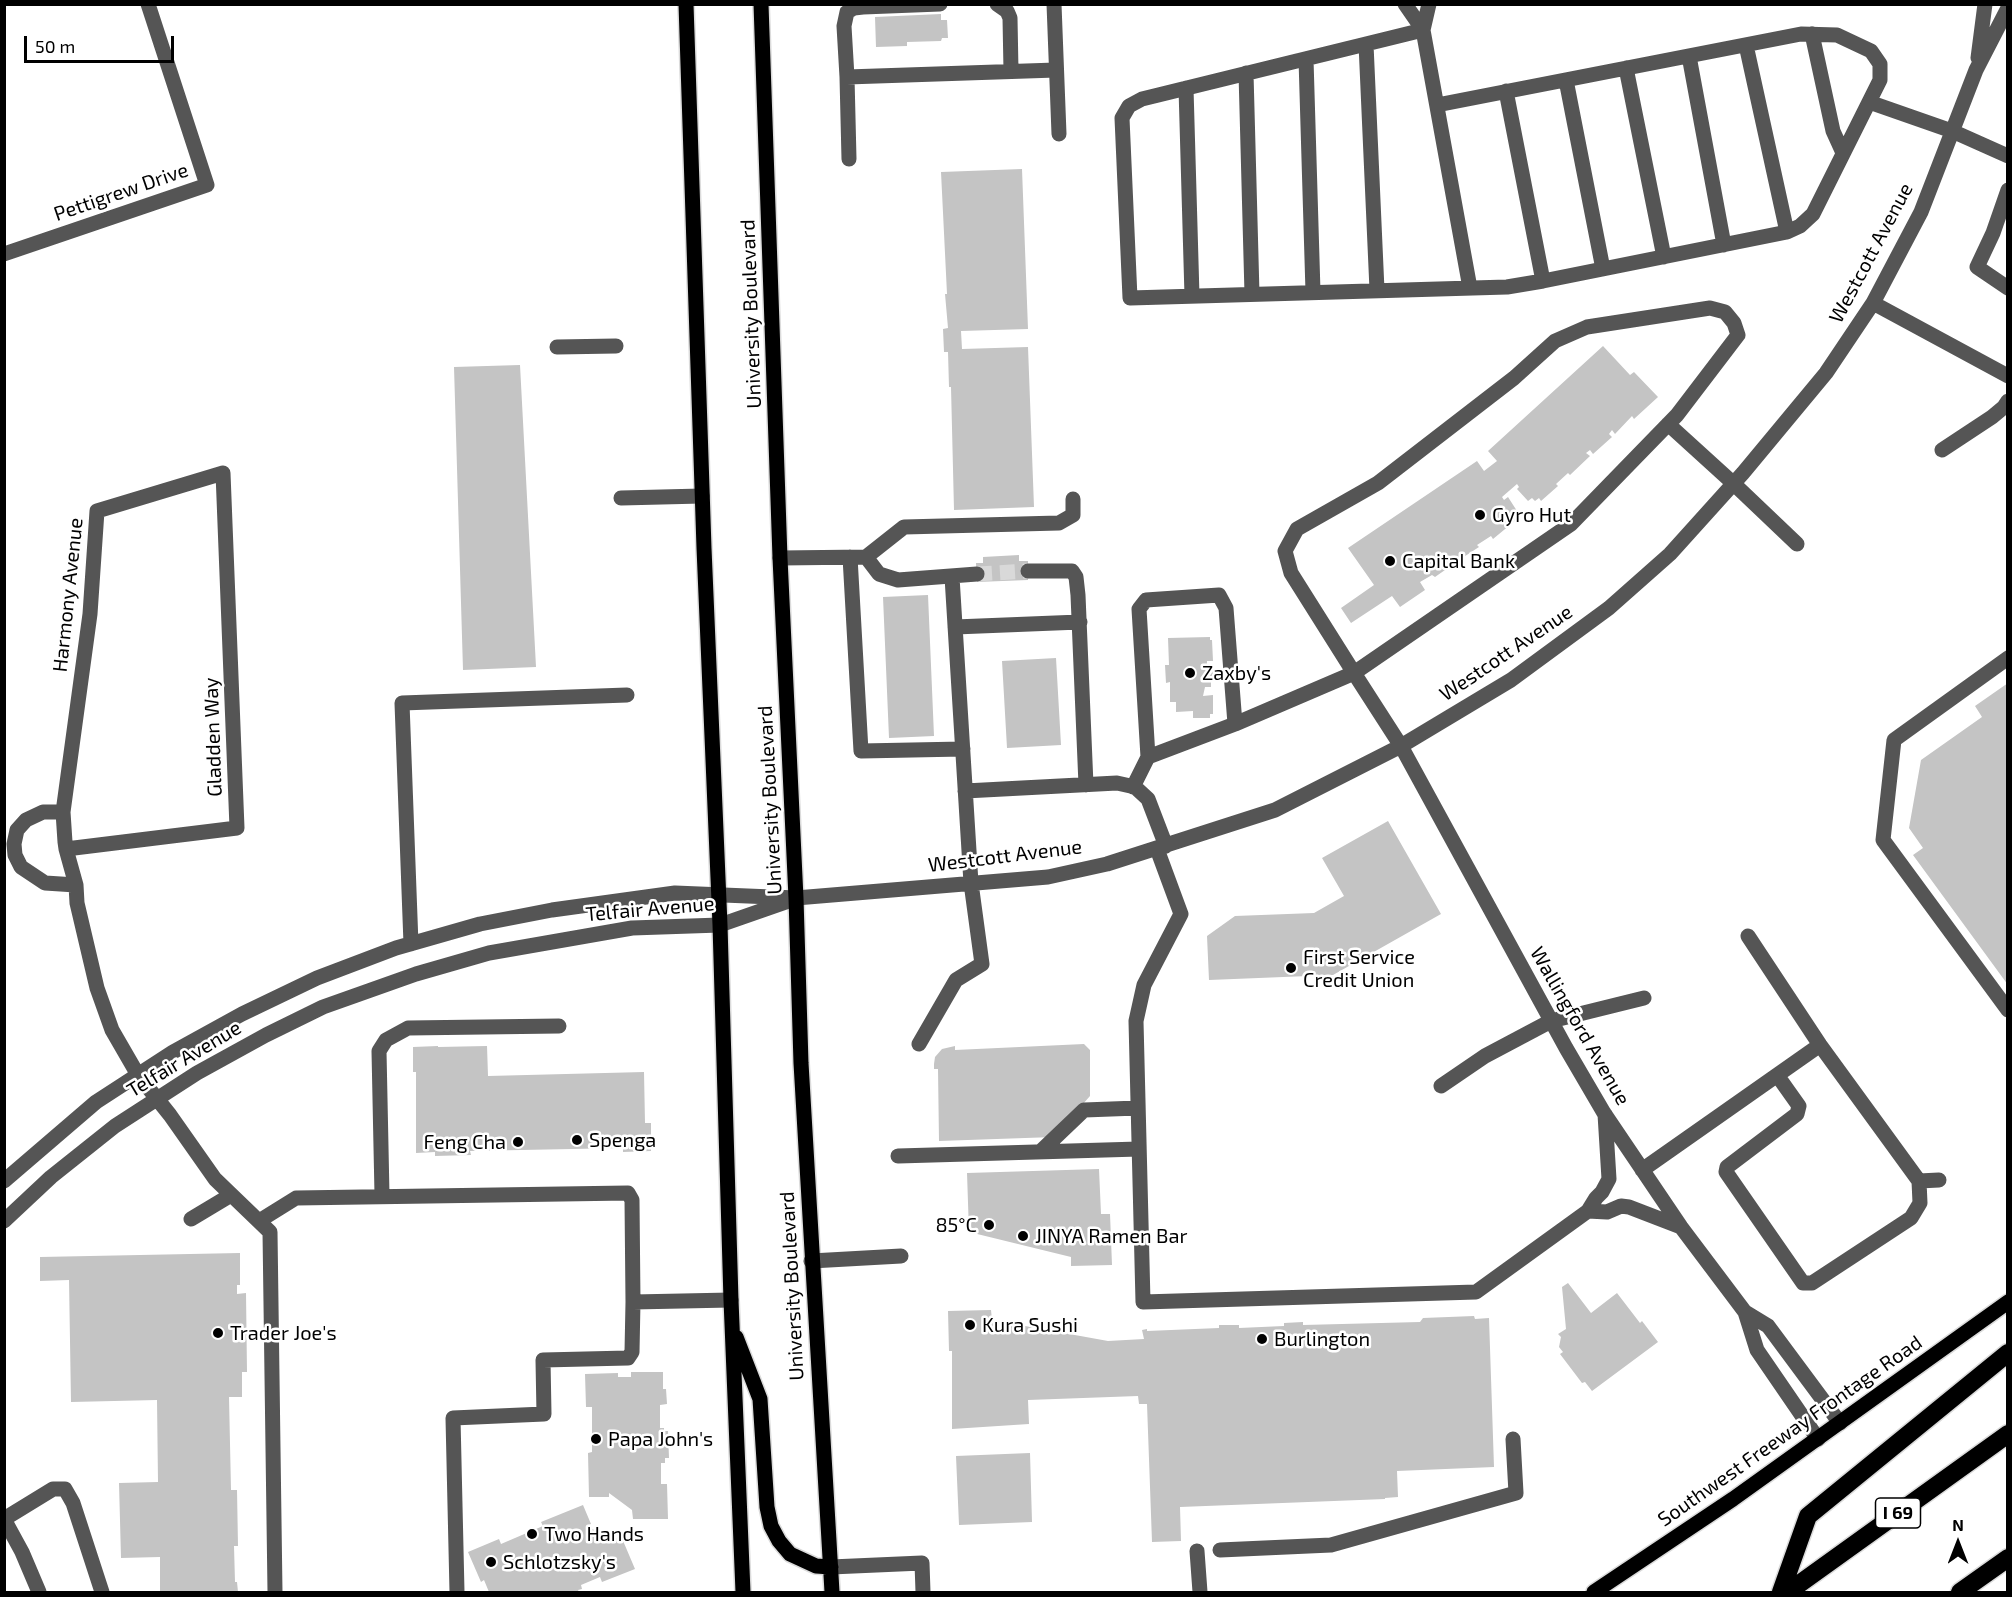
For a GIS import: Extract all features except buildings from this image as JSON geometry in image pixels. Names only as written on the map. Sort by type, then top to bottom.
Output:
[{"type":"highway","points":[[1781,1593],[1808,1516],[2007,1353]]},
{"type":"highway","name":"I 69","points":[[1788,1593],[2007,1434]]},
{"type":"highway","points":[[1960,1593],[2007,1558]]},
{"type":"main road","points":[[686,4],[743,1593]]},
{"type":"main road","name":"University Boulevard","points":[[760,4],[801,1063],[832,1593]]},
{"type":"main road","name":"Southwest Freeway Frontage Road","points":[[1594,1593],[1733,1499],[2007,1302]]},
{"type":"main road","points":[[732,1326],[760,1399],[766,1499],[771,1526],[779,1541],[790,1554],[816,1566],[831,1567]]},
{"type":"street","name":"Pettigrew Drive","points":[[4,254],[207,184],[148,4]]},
{"type":"street","points":[[849,159],[844,26],[846,12],[854,8],[940,4]]},
{"type":"street","points":[[997,4],[1007,11],[1010,18],[1011,71]]},
{"type":"street","points":[[1054,4],[1059,134]]},
{"type":"street","points":[[1405,4],[1424,30]]},
{"type":"street","points":[[1429,4],[1424,30],[1470,288]]},
{"type":"street","name":"Westcott Avenue","points":[[1977,70],[1985,4]]},
{"type":"street","name":"Westcott Avenue","points":[[796,898],[1048,877],[1107,864],[1275,810],[1401,746],[1511,680],[1609,608],[1671,554],[1734,484],[1826,373],[1873,303],[1921,212],[1977,70],[2007,8]]},
{"type":"street","points":[[1424,30],[1142,99],[1130,106],[1122,118],[1130,298],[1507,287],[1787,232],[1800,226],[1813,214],[1880,80],[1880,64],[1871,51],[1838,35],[1801,34],[1437,105]]},
{"type":"street","points":[[1812,34],[1833,131],[1843,153]]},
{"type":"street","points":[[1366,44],[1377,290]]},
{"type":"street","points":[[1746,45],[1787,232]]},
{"type":"street","points":[[1689,56],[1724,245]]},
{"type":"street","points":[[1306,59],[1313,292]]},
{"type":"street","points":[[1626,68],[1664,257]]},
{"type":"street","points":[[846,77],[1056,70]]},
{"type":"street","points":[[1246,73],[1252,294]]},
{"type":"street","points":[[1566,80],[1603,269]]},
{"type":"street","points":[[1185,88],[1192,296]]},
{"type":"street","points":[[1506,91],[1543,281]]},
{"type":"street","points":[[1869,102],[1952,131],[2007,156]]},
{"type":"street","points":[[2007,190],[1993,233],[1977,267],[2007,288]]},
{"type":"street","points":[[1873,303],[2007,376]]},
{"type":"street","name":"Wallingford Avenue","points":[[1668,424],[1738,335],[1734,323],[1725,312],[1710,308],[1587,327],[1555,341],[1514,378],[1378,483],[1297,529],[1285,551],[1291,573],[1401,746],[1551,1021],[1605,1113],[1681,1227],[1745,1312],[1758,1350],[1818,1439]]},
{"type":"street","points":[[557,347],[616,346]]},
{"type":"street","points":[[1942,450],[1992,417],[2007,401]]},
{"type":"street","points":[[1148,757],[1235,724],[1354,673],[1571,524],[1668,424],[1797,544]]},
{"type":"street","name":"Harmony Avenue","points":[[223,473],[97,511],[90,615],[63,812],[66,849],[76,885],[77,903],[97,988],[112,1030],[138,1075],[215,1179],[259,1221]]},
{"type":"street","name":"Gladden Way","points":[[66,849],[237,828],[223,473]]},
{"type":"street","points":[[621,498],[702,496]]},
{"type":"street","points":[[780,558],[858,557],[904,527],[1059,523],[1072,515],[1073,499]]},
{"type":"street","points":[[858,557],[879,574],[898,580],[977,574]]},
{"type":"street","points":[[858,557],[861,752],[963,749]]},
{"type":"street","points":[[1028,571],[1072,571],[1076,577],[1080,622],[1086,784]]},
{"type":"street","points":[[919,1044],[956,980],[982,964],[971,883],[952,577]]},
{"type":"street","points":[[1133,787],[1148,757],[1139,609],[1146,600],[1219,595],[1226,608],[1235,724]]},
{"type":"street","points":[[956,627],[1080,622]]},
{"type":"street","points":[[2007,658],[1894,740],[1883,840],[2007,1010]]},
{"type":"street","points":[[411,944],[402,703],[627,695]]},
{"type":"street","points":[[965,790],[1117,783],[1133,787],[1148,799],[1181,914],[1144,985],[1136,1021],[1143,1302],[1476,1292],[1588,1211],[1602,1192],[1609,1179],[1605,1113]]},
{"type":"street","points":[[63,812],[43,812],[26,820],[17,830],[14,844],[15,855],[21,867],[45,883],[76,885]]},
{"type":"street","name":"Telfair Avenue","points":[[4,1181],[96,1102],[173,1052],[242,1014],[317,978],[396,948],[480,924],[552,910],[675,893],[796,898]]},
{"type":"street","name":"Telfair Avenue","points":[[4,1221],[51,1177],[115,1126],[197,1073],[313,1012],[416,974],[489,953],[632,928],[720,925],[796,898]]},
{"type":"street","points":[[1748,936],[1820,1046],[1919,1181],[1920,1203],[1911,1218],[1812,1283],[1803,1283],[1726,1172],[1726,1167],[1797,1114],[1799,1106],[1777,1076]]},
{"type":"street","points":[[1441,1086],[1485,1056],[1551,1021],[1644,998]]},
{"type":"street","points":[[382,1195],[379,1052],[386,1040],[408,1028],[559,1026]]},
{"type":"street","points":[[1642,1170],[1820,1046]]},
{"type":"street","points":[[1040,1152],[1084,1110],[1138,1108]]},
{"type":"street","points":[[898,1156],[1139,1149]]},
{"type":"street","points":[[1919,1181],[1939,1180]]},
{"type":"street","points":[[274,1593],[270,1233],[259,1221],[296,1198],[628,1193],[632,1200],[633,1302],[632,1352],[628,1358],[543,1360],[544,1414],[453,1418],[457,1593]]},
{"type":"street","points":[[191,1219],[231,1195]]},
{"type":"street","points":[[1588,1211],[1607,1212],[1621,1206],[1629,1207],[1681,1227]]},
{"type":"street","points":[[812,1261],[901,1256]]},
{"type":"street","points":[[633,1302],[731,1300]]},
{"type":"street","name":"Wallingford Avenue","points":[[1745,1312],[1768,1326],[1840,1423]]},
{"type":"street","points":[[1220,1550],[1331,1545],[1516,1493],[1513,1439]]},
{"type":"street","points":[[39,1593],[22,1552],[4,1519],[53,1489],[65,1489],[73,1503],[102,1593]]},
{"type":"street","points":[[1197,1551],[1200,1593]]},
{"type":"street","points":[[831,1567],[922,1563],[923,1593]]},
{"type":"tunnel","points":[[977,574],[1028,571]]},
{"type":"place","name":"Gyro Hut","points":[[1480,515]]},
{"type":"place","name":"Capital Bank","points":[[1390,561]]},
{"type":"place","name":"Zaxby's","points":[[1190,673]]},
{"type":"place","name":"First Service Credit Union","points":[[1291,968]]},
{"type":"place","name":"Spenga","points":[[577,1140]]},
{"type":"place","name":"Feng Cha","points":[[518,1142]]},
{"type":"place","name":"85°C","points":[[989,1225]]},
{"type":"place","name":"JINYA Ramen Bar","points":[[1023,1236]]},
{"type":"place","name":"Kura Sushi","points":[[970,1325]]},
{"type":"place","name":"Trader Joe's","points":[[218,1333]]},
{"type":"place","name":"Burlington","points":[[1262,1339]]},
{"type":"place","name":"Papa John's","points":[[596,1439]]},
{"type":"place","name":"Two Hands","points":[[532,1534]]},
{"type":"place","name":"Schlotzsky's","points":[[491,1562]]}]
